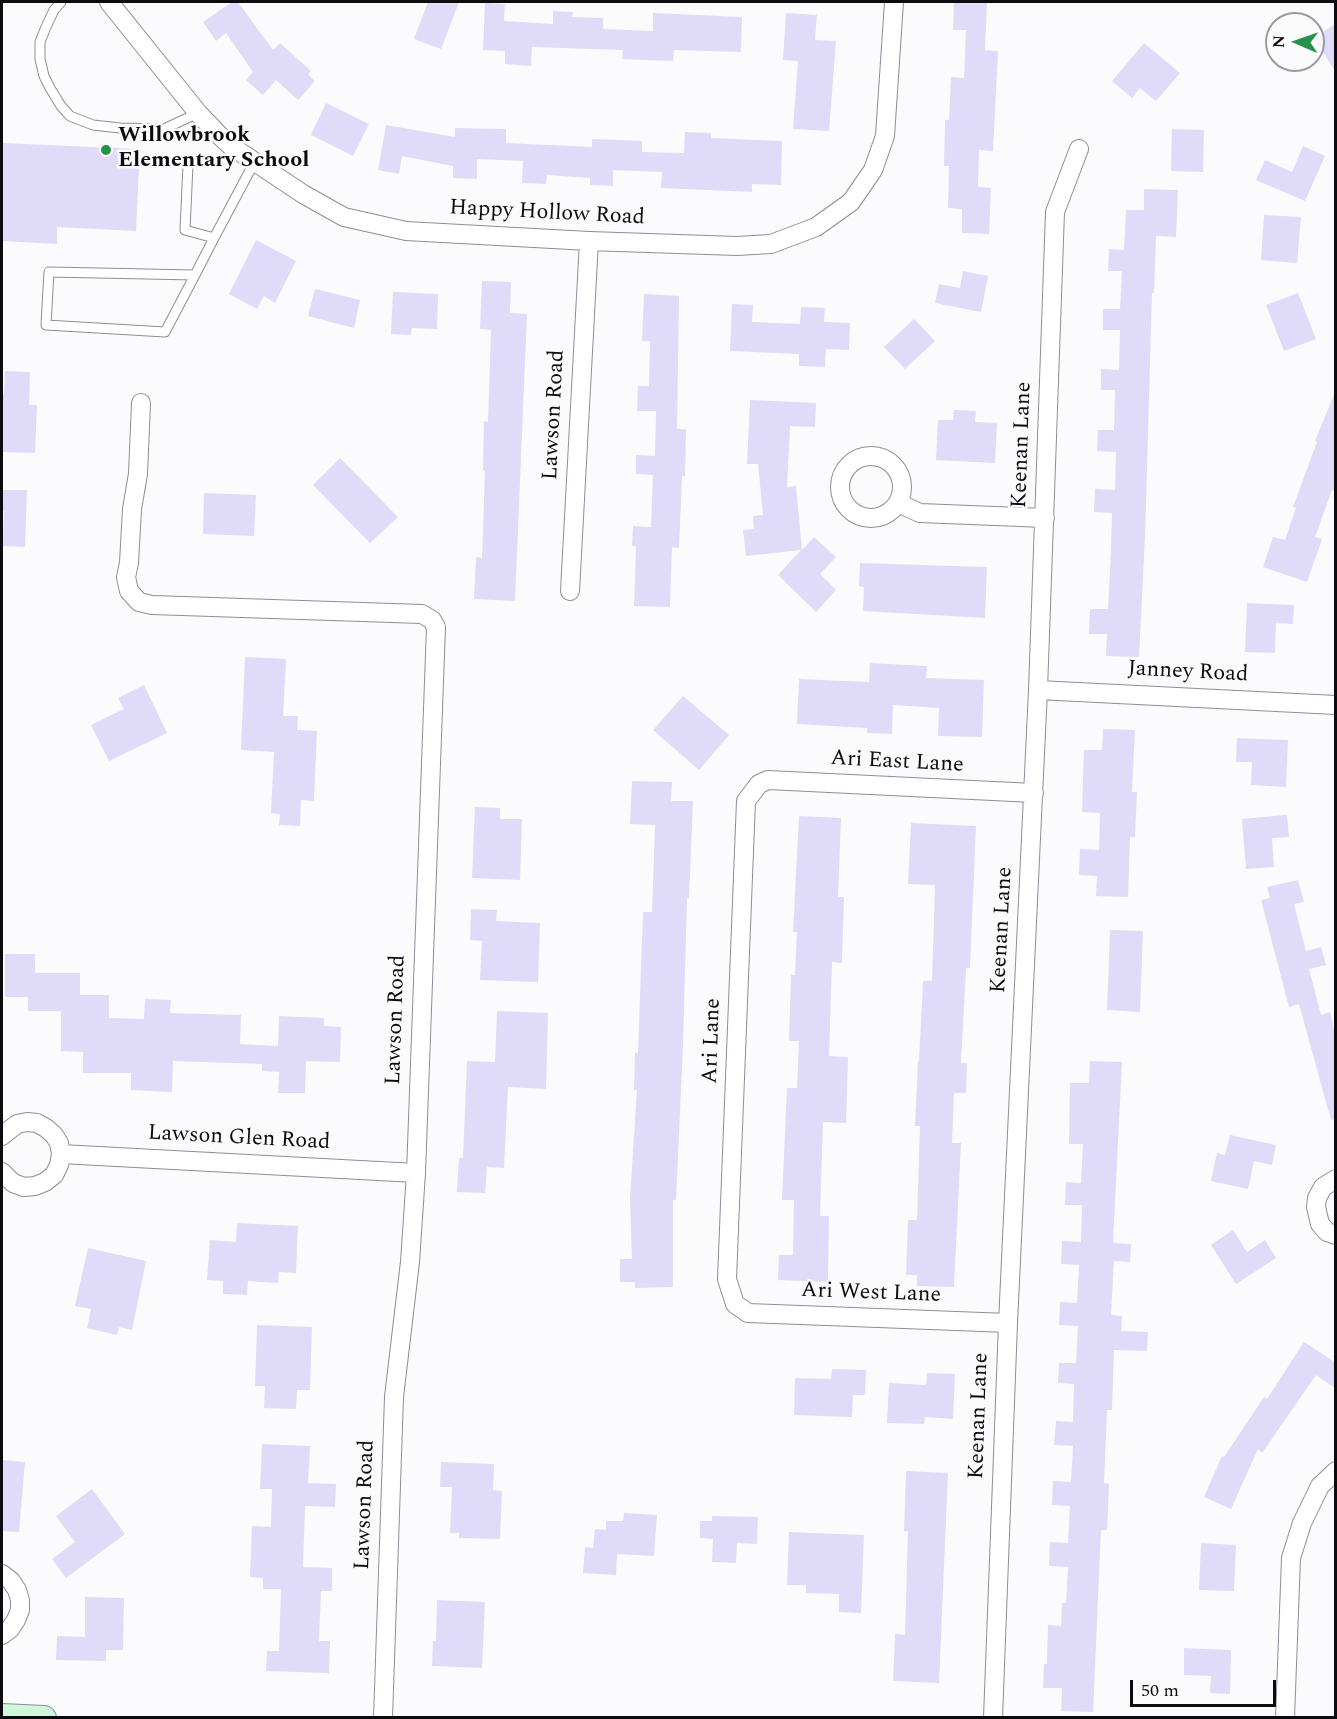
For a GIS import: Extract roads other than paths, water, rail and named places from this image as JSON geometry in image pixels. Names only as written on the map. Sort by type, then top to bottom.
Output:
[{"type":"main road","points":[[2,1716],[44,1718]]},
{"type":"street","name":"Happy Hollow Road","points":[[109,2],[198,113],[231,146],[303,194],[344,217],[406,231],[589,242],[737,246],[771,244],[816,227],[851,202],[873,170],[885,136],[894,2]]},
{"type":"street","name":"Keenan Lane","points":[[993,1718],[1008,1323],[1034,794],[1055,212],[1079,149]]},
{"type":"street","name":"Lawson Road","points":[[570,591],[589,242]]},
{"type":"street","name":"Lawson Road","points":[[141,403],[138,474],[132,508],[126,578],[129,591],[139,602],[152,605],[422,614],[432,620],[436,627],[416,1173],[410,1262],[394,1397],[383,1718]]},
{"type":"street","points":[[898,502],[920,513],[1045,518]]},
{"type":"street","name":"Janney Road","points":[[1038,690],[1335,705]]},
{"type":"street","name":"Ari East Lane","points":[[759,784],[768,780],[1034,794]]},
{"type":"street","name":"Ari Lane","points":[[735,1304],[727,1279],[746,801],[759,784]]},
{"type":"street","points":[[2,1136],[17,1124],[37,1123],[54,1135],[59,1143],[60,1154],[59,1165],[54,1174],[45,1182],[35,1186],[13,1183],[2,1172]]},
{"type":"street","name":"Lawson Glen Road","points":[[60,1154],[416,1173]]},
{"type":"street","points":[[1335,1179],[1323,1187],[1317,1198],[1316,1207],[1320,1224],[1327,1232],[1335,1235]]},
{"type":"street","name":"Ari West Lane","points":[[735,1304],[748,1313],[1008,1323]]},
{"type":"street","points":[[1285,1718],[1291,1558],[1302,1523],[1320,1486],[1335,1472]]},
{"type":"street","points":[[2,1574],[17,1590],[20,1610],[10,1629],[2,1635]]},
{"type":"lane","points":[[61,2],[54,10],[40,42],[40,59],[50,88],[70,116],[93,125],[120,129],[164,129],[198,113]]},
{"type":"lane","points":[[195,275],[49,272],[46,325],[165,332],[195,275],[214,238],[255,161]]},
{"type":"lane","points":[[188,165],[185,231],[214,238]]},
{"type":"place","name":"Willowbrook Elementary School","points":[[106,150]]}]
